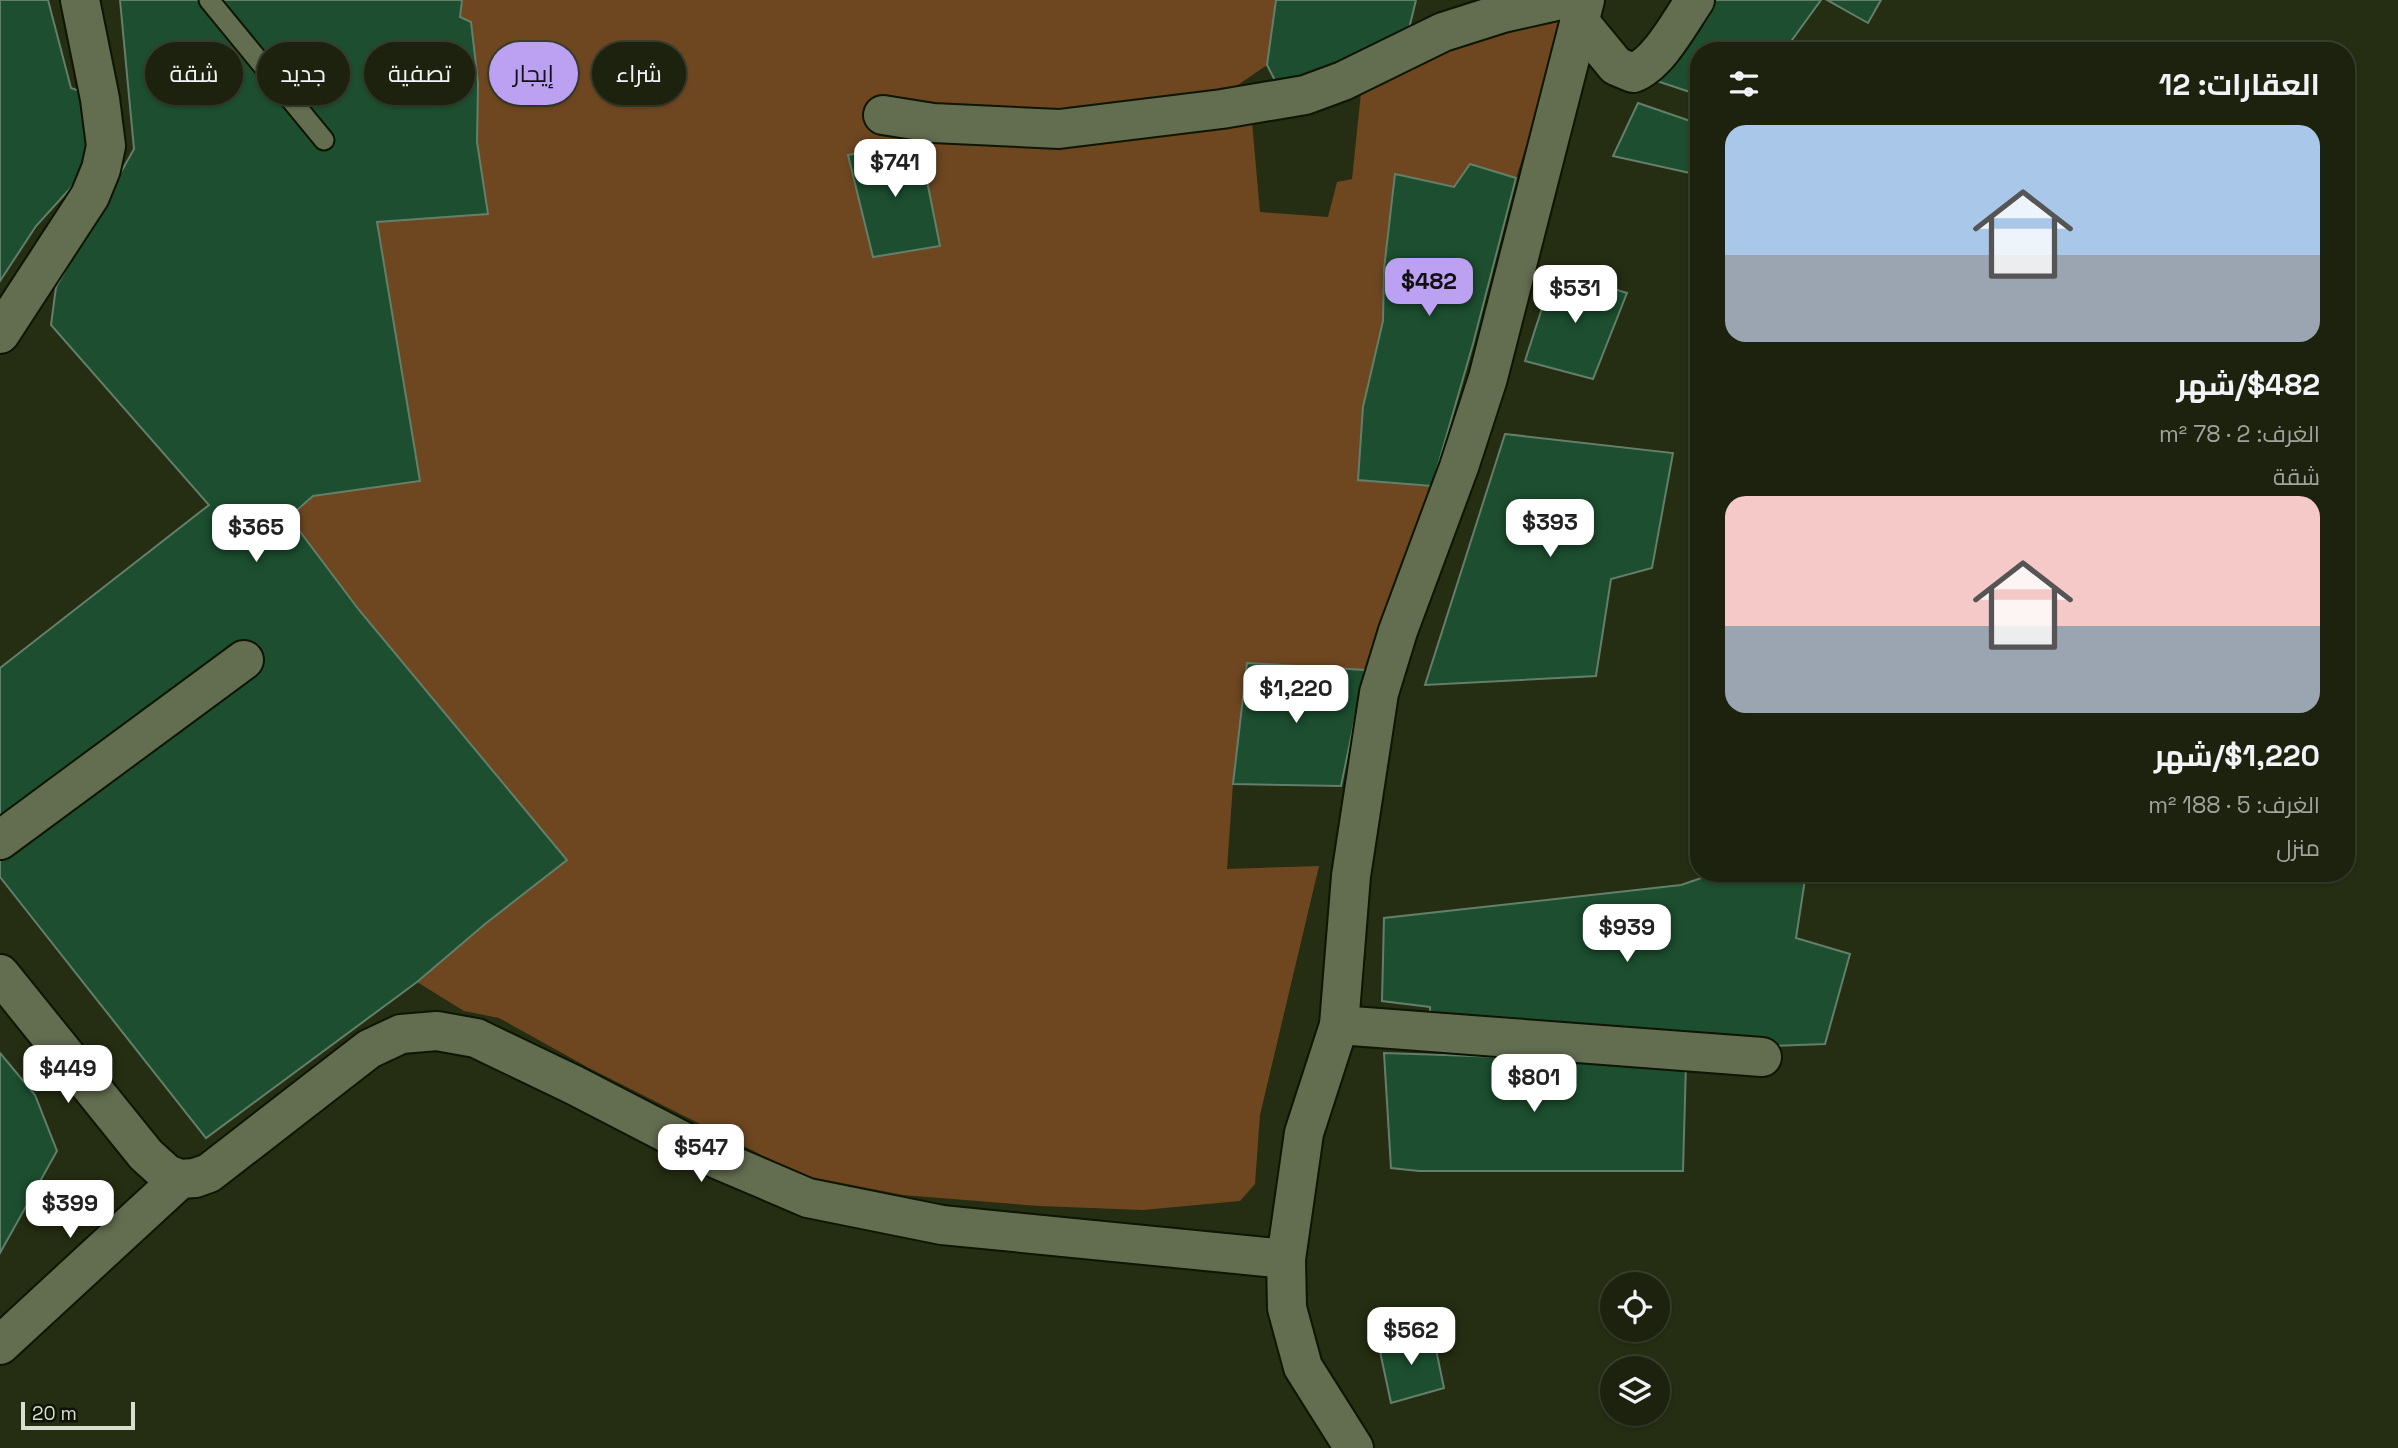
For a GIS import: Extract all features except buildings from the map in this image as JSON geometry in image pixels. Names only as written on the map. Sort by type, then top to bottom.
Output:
[{"type":"street","points":[[0,334],[90,196],[102,169],[105,134],[80,0]]},
{"type":"street","points":[[1575,7],[1616,66],[1633,73],[1643,69],[1652,60],[1696,0]]},
{"type":"street","points":[[883,115],[933,123],[1059,129],[1234,107],[1306,95],[1343,81],[1443,32],[1503,13],[1575,7]]},
{"type":"street","points":[[1354,1448],[1303,1367],[1287,1308],[1286,1259],[1304,1133],[1339,1026],[1351,876],[1379,693],[1398,631],[1459,467],[1488,378],[1575,7]]},
{"type":"street","points":[[0,840],[244,660]]},
{"type":"street","points":[[0,974],[146,1155],[167,1174],[180,1179],[209,1173],[228,1160],[294,1105],[369,1049],[401,1034],[437,1031],[476,1038],[719,1160],[808,1198],[942,1225],[1286,1259]]},
{"type":"street","points":[[1339,1026],[1762,1057]]},
{"type":"street","points":[[0,1345],[180,1179]]},
{"type":"lane","points":[[209,0],[324,140]]},
{"type":"shaded area","points":[[462,0],[1276,0],[1267,65],[1235,87],[1252,122],[1260,212],[1328,217],[1337,182],[1352,179],[1362,83],[1434,41],[1570,8],[1516,178],[1470,164],[1454,187],[1395,175],[1384,269],[1383,321],[1363,407],[1358,479],[1432,486],[1365,670],[1247,663],[1233,784],[1227,869],[1319,866],[1260,1115],[1255,1184],[1240,1201],[1143,1210],[1039,1206],[903,1195],[801,1175],[589,1068],[499,1018],[464,1011],[417,982],[567,860],[359,610],[289,517],[313,496],[420,481],[377,222],[488,214],[477,142],[478,83],[475,42],[471,23],[460,17]]}]
